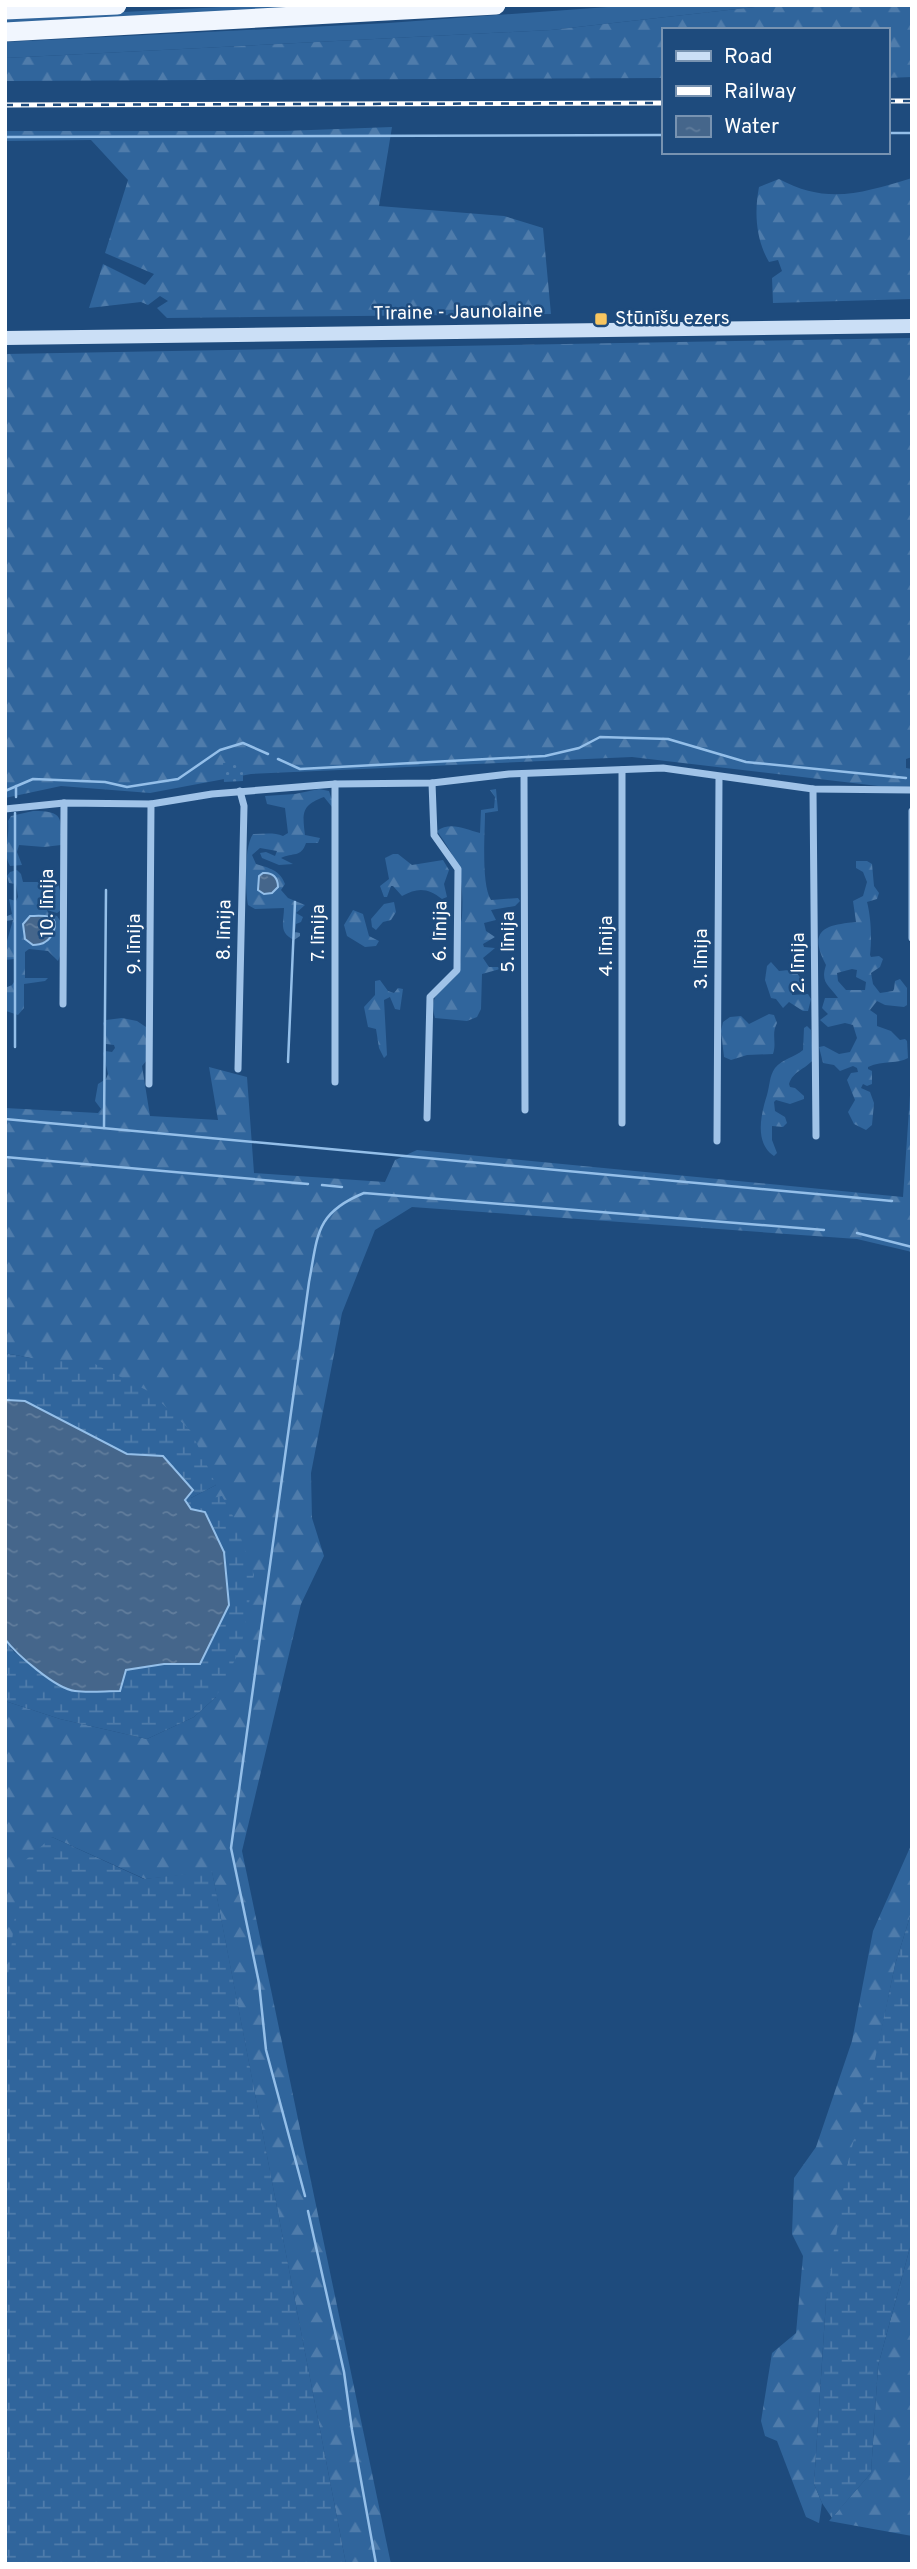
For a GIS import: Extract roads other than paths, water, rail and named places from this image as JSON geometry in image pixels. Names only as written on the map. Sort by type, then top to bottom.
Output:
[{"type":"highway","points":[[5,10],[117,5]]},
{"type":"highway","points":[[5,32],[496,5]]},
{"type":"main road","name":"Tīraine - Jaunolaine","points":[[5,338],[912,326]]},
{"type":"street","points":[[5,809],[64,803],[151,804],[240,792],[335,784],[432,783],[524,774],[663,768],[813,789],[912,790]]},
{"type":"street","name":"4. līnija","points":[[622,770],[622,1123]]},
{"type":"street","name":"5. līnija","points":[[524,774],[525,1110]]},
{"type":"street","name":"3. līnija","points":[[717,1141],[719,777]]},
{"type":"street","name":"6. līnija","points":[[427,1118],[430,997],[457,970],[458,869],[434,835],[432,783]]},
{"type":"street","name":"7. līnija","points":[[335,784],[335,1082]]},
{"type":"street","name":"2. līnija","points":[[813,789],[816,1136]]},
{"type":"street","name":"8. līnija","points":[[238,1069],[244,806],[240,792]]},
{"type":"street","name":"10. līnija","points":[[64,803],[64,1004]]},
{"type":"street","name":"9. līnija","points":[[149,1084],[151,804]]},
{"type":"street","points":[[912,811],[912,938]]},
{"type":"water","points":[[263,873],[274,876],[277,881],[278,887],[272,893],[264,894],[258,890],[259,876]]},
{"type":"water","points":[[30,916],[47,916],[53,919],[53,933],[44,943],[33,945],[25,939],[23,924]]},
{"type":"water","points":[[7,1400],[25,1401],[127,1454],[163,1456],[193,1490],[185,1500],[191,1509],[205,1512],[224,1552],[229,1605],[200,1664],[164,1664],[126,1670],[120,1691],[75,1691],[47,1678],[5,1639]]},
{"type":"waterway","points":[[889,133],[912,133]]},
{"type":"waterway","points":[[5,137],[662,135]]},
{"type":"waterway","points":[[278,759],[300,769],[545,756],[579,748],[600,737],[668,739],[746,762],[906,778]]},
{"type":"waterway","points":[[5,791],[33,779],[105,782],[127,787],[178,779],[220,750],[243,743],[268,754]]},
{"type":"waterway","points":[[16,786],[16,797]]},
{"type":"waterway","points":[[15,813],[15,1047]]},
{"type":"waterway","points":[[104,1128],[106,890]]},
{"type":"waterway","points":[[288,1062],[295,902]]},
{"type":"waterway","points":[[5,1119],[892,1201]]},
{"type":"waterway","points":[[5,1157],[308,1184]]},
{"type":"waterway","points":[[322,1185],[342,1187]]},
{"type":"waterway","points":[[305,2196],[266,2050],[259,1983],[231,1848],[309,1282],[317,1238],[322,1227],[336,1209],[364,1193],[824,1230]]},
{"type":"waterway","points":[[857,1233],[912,1247]]},
{"type":"waterway","points":[[308,2211],[344,2372],[376,2564]]},
{"type":"railway","points":[[889,101],[912,101]]},
{"type":"railway","points":[[5,105],[662,103]]},
{"type":"place","name":"Stūnīšu ezers","points":[[601,319]]}]
